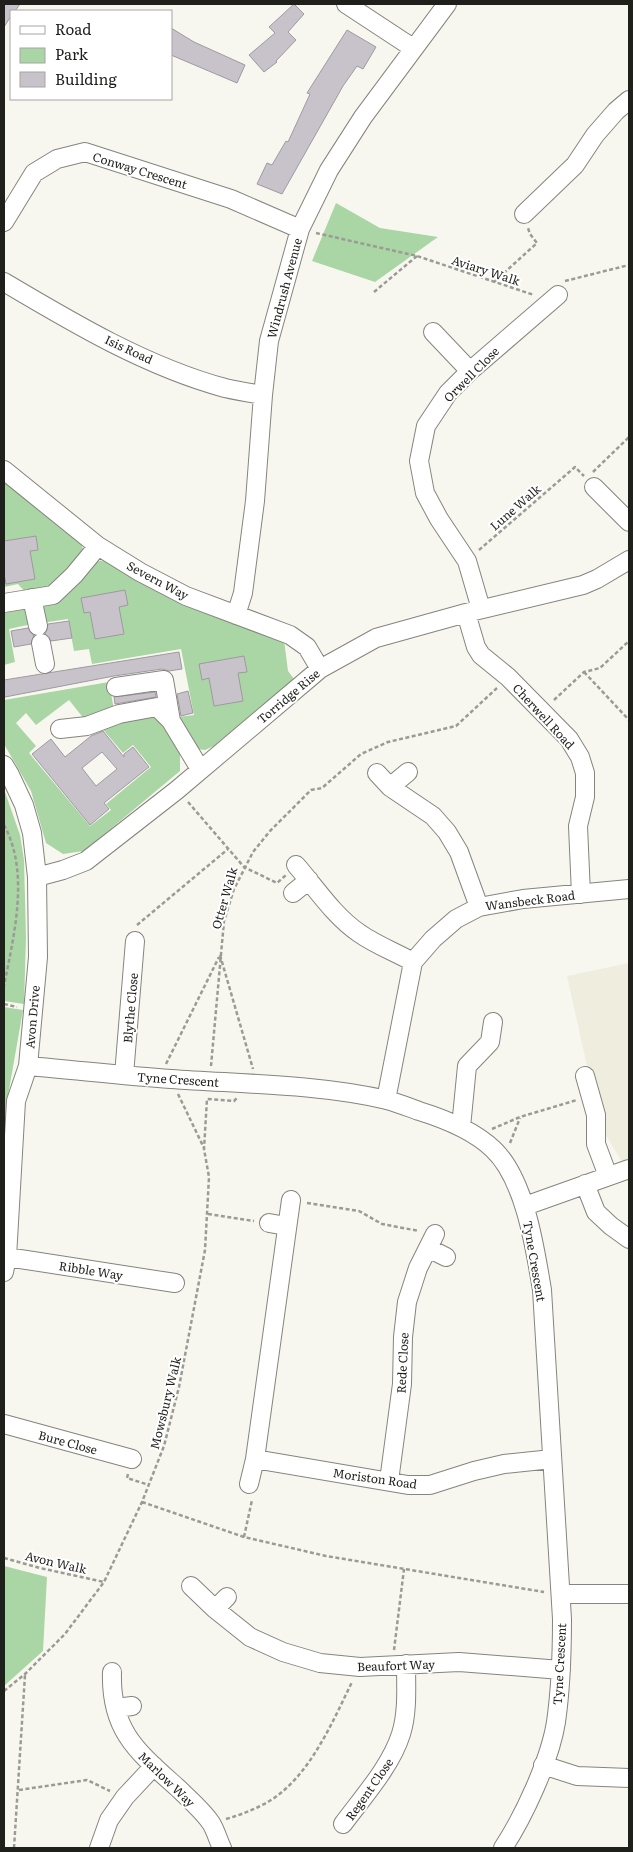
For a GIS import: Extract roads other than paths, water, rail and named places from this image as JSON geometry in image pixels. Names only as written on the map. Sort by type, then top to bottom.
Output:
[{"type":"street","points":[[346,4],[414,48]]},
{"type":"street","name":"Windrush Avenue","points":[[236,615],[243,593],[256,501],[263,395],[269,341],[300,229],[329,170],[363,117],[448,4]]},
{"type":"street","points":[[524,214],[575,165],[600,129],[629,100]]},
{"type":"street","name":"Conway Crescent","points":[[4,222],[34,173],[57,159],[84,152],[231,199],[300,229]]},
{"type":"street","name":"Isis Road","points":[[4,282],[123,348],[225,388],[263,395]]},
{"type":"street","name":"Orwell Close","points":[[474,611],[467,561],[424,493],[419,461],[426,426],[448,393],[470,371],[553,299]]},
{"type":"street","points":[[433,332],[470,371]]},
{"type":"street","name":"Severn Way","points":[[4,470],[98,546],[140,572],[186,596],[290,635],[307,647],[320,668]]},
{"type":"street","points":[[590,482],[629,522]]},
{"type":"street","points":[[4,603],[53,595],[74,575],[98,546]]},
{"type":"street","name":"Torridge Rise","points":[[37,877],[86,861],[177,790],[320,668],[376,638],[474,611],[583,585],[629,560]]},
{"type":"street","points":[[32,598],[45,664]]},
{"type":"street","name":"Cherwell Road","points":[[474,611],[476,648],[481,655],[508,677],[569,739],[580,757],[586,773],[585,797],[578,826],[581,894]]},
{"type":"street","points":[[116,687],[164,680],[171,721]]},
{"type":"street","points":[[60,729],[87,726],[119,714],[157,707],[171,721],[200,770]]},
{"type":"street","name":"Avon Drive","points":[[4,765],[10,775],[32,833],[37,877],[38,957],[28,1066],[16,1101],[8,1184],[5,1265]]},
{"type":"street","points":[[390,787],[408,772]]},
{"type":"street","points":[[377,773],[390,787],[433,816],[447,832],[459,852],[479,906]]},
{"type":"street","points":[[296,865],[341,918],[380,946],[413,962]]},
{"type":"street","points":[[293,893],[309,880]]},
{"type":"street","name":"Wansbeck Road","points":[[386,1100],[413,962],[433,939],[456,919],[479,906],[523,899],[629,888]]},
{"type":"street","name":"Blythe Close","points":[[124,1075],[135,941]]},
{"type":"street","points":[[461,1127],[467,1066],[490,1042],[493,1022]]},
{"type":"street","name":"Tyne Crescent","points":[[28,1066],[166,1079],[325,1090],[386,1100],[438,1117],[461,1127],[493,1149],[503,1161],[525,1206],[536,1252],[542,1290],[561,1594],[561,1670],[555,1724],[543,1764],[516,1827],[503,1848]]},
{"type":"street","points":[[584,1076],[596,1115],[596,1144],[608,1176]]},
{"type":"street","points":[[525,1206],[629,1169]]},
{"type":"street","points":[[585,1184],[596,1212],[629,1239]]},
{"type":"street","points":[[249,1484],[255,1458],[278,1225],[291,1200]]},
{"type":"street","name":"Rede Close","points":[[389,1481],[402,1384],[403,1337],[408,1302],[418,1268],[432,1241],[446,1256]]},
{"type":"street","name":"Ribble Way","points":[[5,1265],[175,1283]]},
{"type":"street","name":"Bure Close","points":[[4,1424],[132,1459]]},
{"type":"street","name":"Moriston Road","points":[[255,1458],[408,1485],[430,1485],[504,1464],[552,1459]]},
{"type":"street","name":"Beaufort Way","points":[[191,1586],[221,1603],[250,1637],[283,1652],[320,1663],[360,1667],[459,1662],[561,1670]]},
{"type":"street","points":[[561,1594],[629,1594]]},
{"type":"street","name":"Regent Close","points":[[343,1824],[394,1753],[402,1732],[406,1697],[399,1665]]},
{"type":"street","name":"Marlow Way","points":[[112,1672],[112,1689],[124,1707],[124,1732],[138,1751],[190,1799],[211,1824],[222,1848]]},
{"type":"street","points":[[543,1764],[577,1776],[629,1778]]},
{"type":"street","points":[[99,1848],[109,1820],[125,1797],[154,1766]]}]
